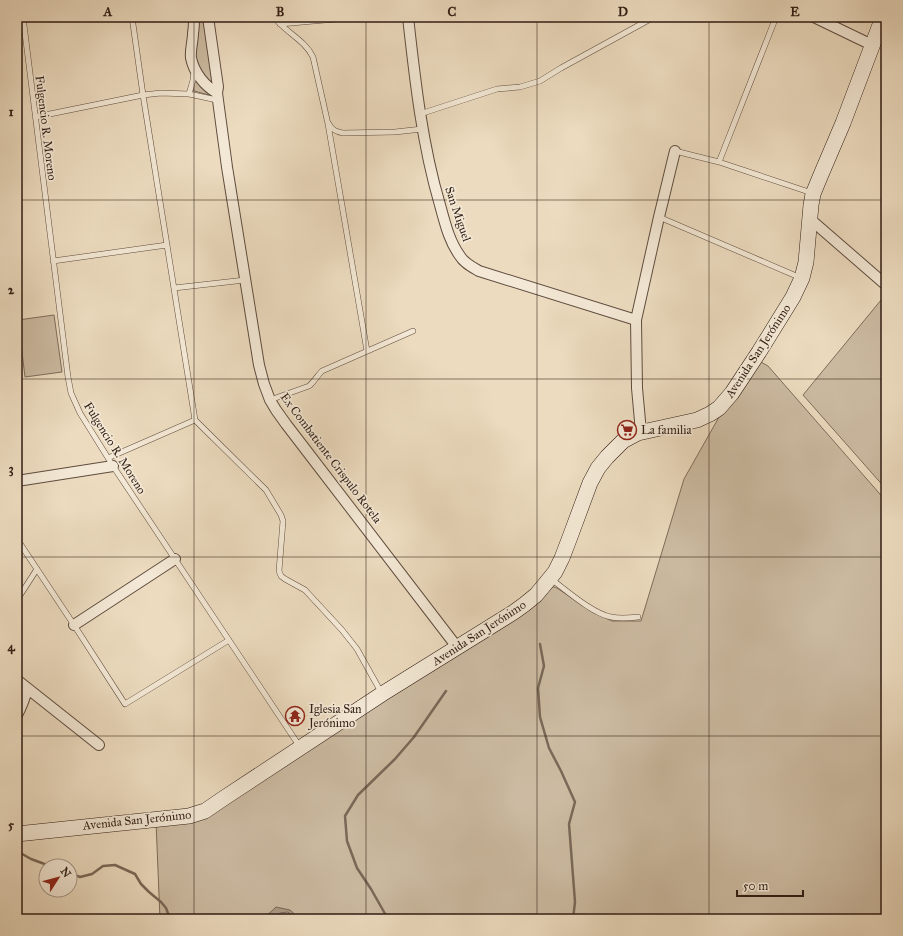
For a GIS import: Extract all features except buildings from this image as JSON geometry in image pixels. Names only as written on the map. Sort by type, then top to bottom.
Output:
[{"type":"street","points":[[194,17],[194,32],[191,52],[192,59],[195,68],[204,83],[217,96]]},
{"type":"street","name":"Ex Combatiente Crispulo Rotela","points":[[208,17],[218,87],[217,96],[226,167],[259,365],[270,400],[290,429],[457,647]]},
{"type":"street","name":"San Miguel","points":[[408,17],[422,129],[434,186],[447,232],[460,257],[479,271],[636,320]]},
{"type":"street","points":[[814,17],[872,45]]},
{"type":"street","name":"Avenida San Jerónimo","points":[[17,834],[188,816],[205,811],[382,694],[526,604],[536,595],[550,578],[562,558],[590,483],[598,468],[607,457],[623,441],[631,436],[641,432],[697,420],[719,408],[732,394],[793,297],[802,278],[806,262],[813,194],[843,122],[883,17]]},
{"type":"street","points":[[641,432],[636,388],[636,320],[675,151]]},
{"type":"street","points":[[810,219],[886,285]]},
{"type":"street","points":[[17,481],[111,462]]},
{"type":"street","points":[[74,625],[175,559]]},
{"type":"street","points":[[17,680],[99,745]]},
{"type":"street","points":[[17,714],[25,699],[27,689]]},
{"type":"lane","name":"Fulgencio R. Moreno","points":[[23,17],[34,116],[68,378],[72,394],[80,413],[111,462],[301,748]]},
{"type":"lane","points":[[132,17],[195,420],[269,494],[283,520],[279,571],[281,576],[305,590],[342,630],[357,649],[382,694]]},
{"type":"lane","points":[[274,17],[310,51],[313,57],[328,124],[367,351]]},
{"type":"lane","points":[[280,24],[336,19],[342,17]]},
{"type":"lane","points":[[420,114],[497,89],[520,87],[540,81],[654,17]]},
{"type":"lane","points":[[719,162],[776,17]]},
{"type":"lane","points":[[188,94],[195,68]]},
{"type":"lane","points":[[34,116],[143,95],[161,93],[217,96]]},
{"type":"lane","points":[[328,124],[332,129],[343,133],[395,132],[422,129]]},
{"type":"lane","points":[[675,151],[719,162],[813,194]]},
{"type":"lane","points":[[659,217],[802,278]]},
{"type":"lane","points":[[53,261],[167,245]]},
{"type":"lane","points":[[174,288],[245,280]]},
{"type":"lane","points":[[270,400],[309,386],[322,371],[413,331]]},
{"type":"lane","points":[[111,462],[195,420]]},
{"type":"lane","points":[[17,539],[125,704],[229,640]]},
{"type":"lane","points":[[17,600],[38,569]]},
{"type":"lane","points":[[550,578],[598,612],[610,617],[638,617]]},
{"type":"shaded area","points":[[197,17],[205,17],[215,87],[202,75],[195,59]]},
{"type":"shaded area","points":[[195,79],[213,96],[194,91]]},
{"type":"shaded area","points":[[886,294],[886,489],[803,395]]},
{"type":"shaded area","points":[[54,315],[62,372],[25,377],[18,320]]},
{"type":"shaded area","points":[[761,362],[768,366],[886,501],[886,919],[160,919],[156,822],[190,819],[552,587],[560,590],[592,612],[612,621],[641,621],[684,479],[723,410]]},
{"type":"shaded area","points":[[276,907],[290,910],[300,919],[296,919],[288,912],[280,913],[273,919],[263,919]]},
{"type":"waterway","points":[[540,644],[544,666],[538,688],[540,717],[549,748],[575,802],[569,824],[575,902],[573,919]]},
{"type":"waterway","points":[[388,919],[357,868],[347,841],[345,816],[358,795],[395,759],[414,737],[446,691]]},
{"type":"waterway","points":[[17,851],[38,862]]},
{"type":"waterway","points":[[78,876],[92,874],[103,866],[115,865],[135,874],[141,884],[166,908],[170,919]]},
{"type":"place","name":"La familia","points":[[627,430]]},
{"type":"place","name":"Iglesia San Jerónimo","points":[[295,716]]}]
